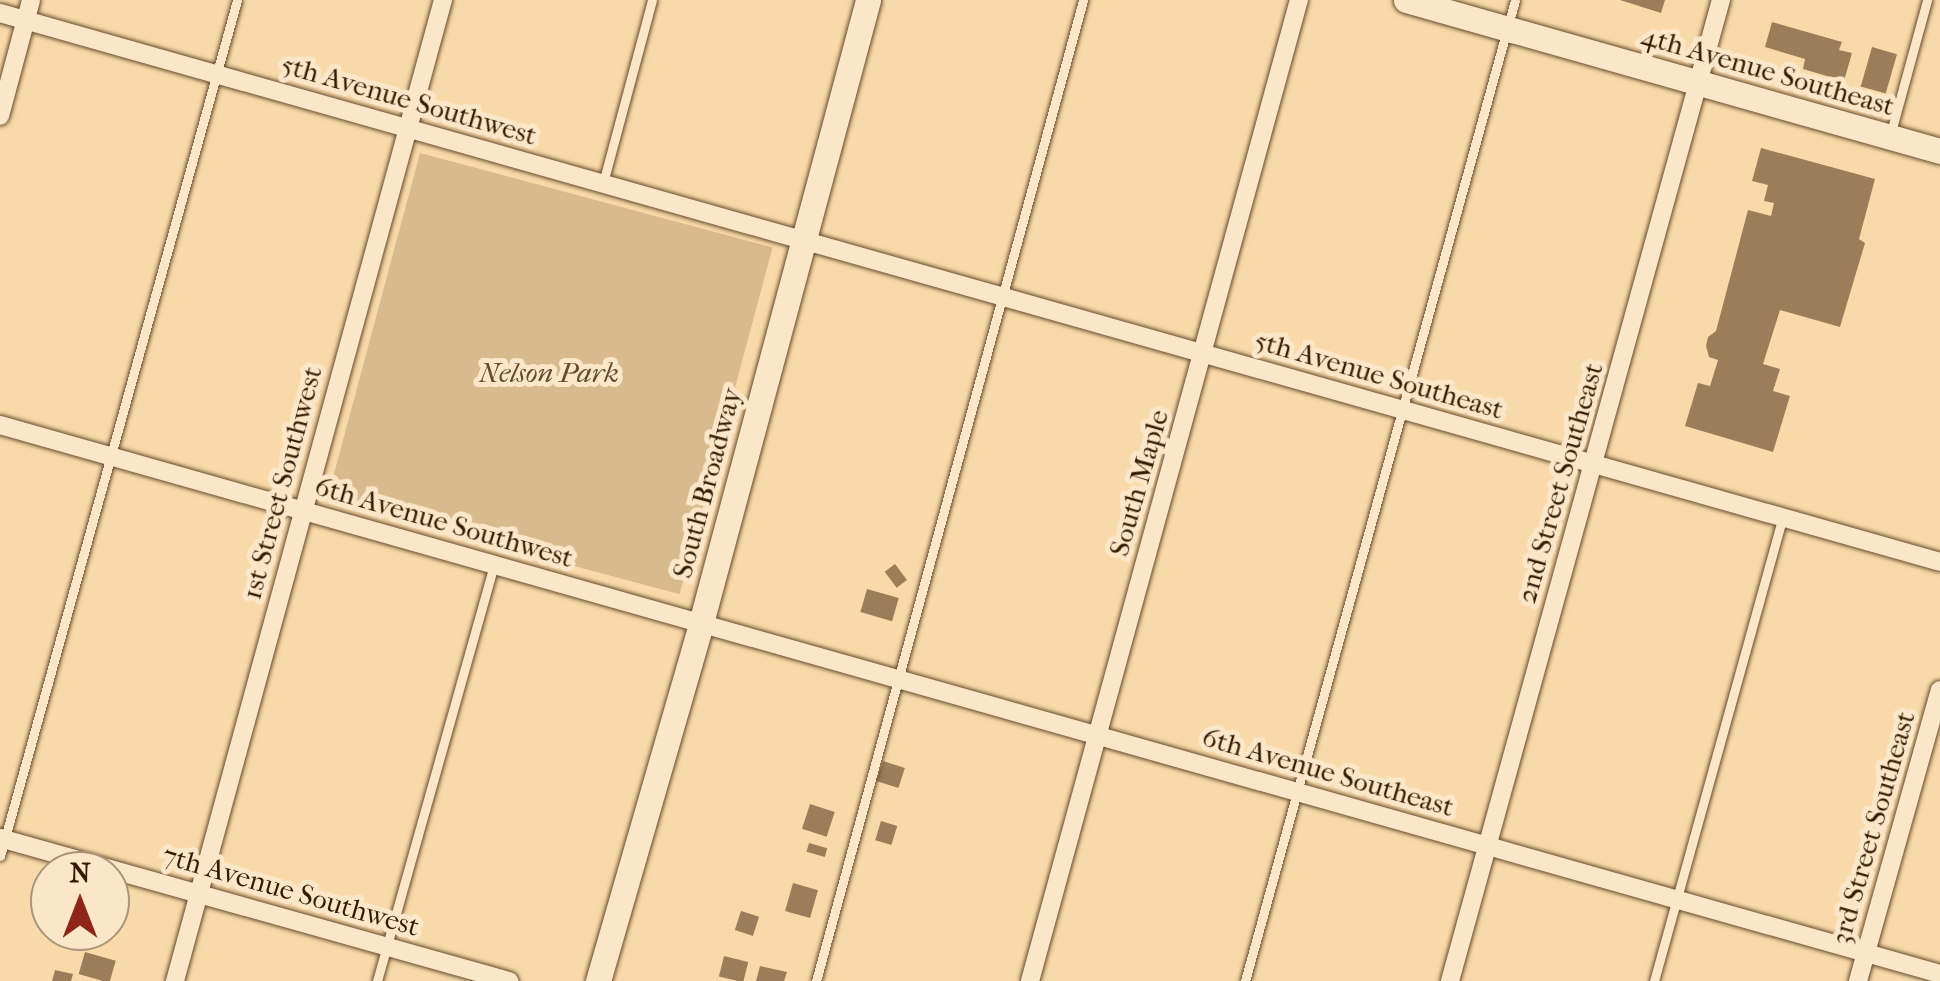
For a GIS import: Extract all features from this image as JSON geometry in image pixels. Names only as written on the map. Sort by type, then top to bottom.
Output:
[{"type":"street","points":[[0,116],[32,0]]},
{"type":"street","name":"1st Street Southwest","points":[[175,981],[443,0]]},
{"type":"street","name":"South Broadway","points":[[598,981],[700,623],[868,0]]},
{"type":"street","name":"South Maple","points":[[1030,981],[1299,0]]},
{"type":"street","name":"4th Avenue Southeast","points":[[1406,0],[1940,151]]},
{"type":"street","name":"2nd Street Southeast","points":[[1450,981],[1721,0]]},
{"type":"street","name":"5th Avenue Southwest","points":[[0,13],[803,239]]},
{"type":"street","name":"5th Avenue Southeast","points":[[803,239],[1940,562]]},
{"type":"street","name":"6th Avenue Southwest","points":[[0,425],[700,623]]},
{"type":"street","name":"6th Avenue Southeast","points":[[700,623],[1940,974]]},
{"type":"street","name":"3rd Street Southeast","points":[[1858,981],[1940,690]]},
{"type":"street","name":"7th Avenue Southwest","points":[[2,844],[199,894],[508,981]]},
{"type":"lane","points":[[2,844],[237,0]]},
{"type":"lane","points":[[602,183],[652,0]]},
{"type":"lane","points":[[816,981],[1082,0]]},
{"type":"lane","points":[[1245,981],[1515,0]]},
{"type":"lane","points":[[1890,137],[1927,0]]},
{"type":"lane","points":[[1654,981],[1783,517]]},
{"type":"lane","points":[[376,981],[494,565]]},
{"type":"green space","name":"Nelson Park","points":[[420,153],[773,247],[680,594],[327,500]]},
{"type":"building","points":[[1620,0],[1665,0],[1661,13]]},
{"type":"building","points":[[1772,22],[1842,42],[1839,50],[1852,53],[1844,81],[1803,69],[1805,59],[1765,47]]},
{"type":"building","points":[[1872,47],[1897,54],[1886,94],[1861,86]]},
{"type":"building","points":[[1761,148],[1875,179],[1859,239],[1865,243],[1840,327],[1780,310],[1763,364],[1780,369],[1773,391],[1790,396],[1773,452],[1685,426],[1698,383],[1710,386],[1718,360],[1709,357],[1706,346],[1708,337],[1716,331],[1748,210],[1771,216],[1774,203],[1764,201],[1768,185],[1752,181]]},
{"type":"building","points":[[895,564],[907,580],[897,588],[885,572]]},
{"type":"building","points":[[867,589],[899,598],[892,621],[860,612]]},
{"type":"building","points":[[883,761],[905,768],[898,788],[877,781]]},
{"type":"building","points":[[810,804],[835,812],[827,837],[802,829]]},
{"type":"building","points":[[881,821],[897,826],[891,845],[875,840]]},
{"type":"building","points":[[809,843],[827,848],[825,857],[807,852]]},
{"type":"building","points":[[793,883],[818,890],[810,918],[785,911]]},
{"type":"building","points":[[741,911],[759,917],[753,936],[735,930]]},
{"type":"building","points":[[85,952],[116,961],[110,981],[79,974]]},
{"type":"building","points":[[724,956],[748,962],[744,981],[719,976]]},
{"type":"building","points":[[760,966],[787,972],[784,981],[756,981]]},
{"type":"building","points":[[55,970],[73,974],[71,981],[52,981]]}]
